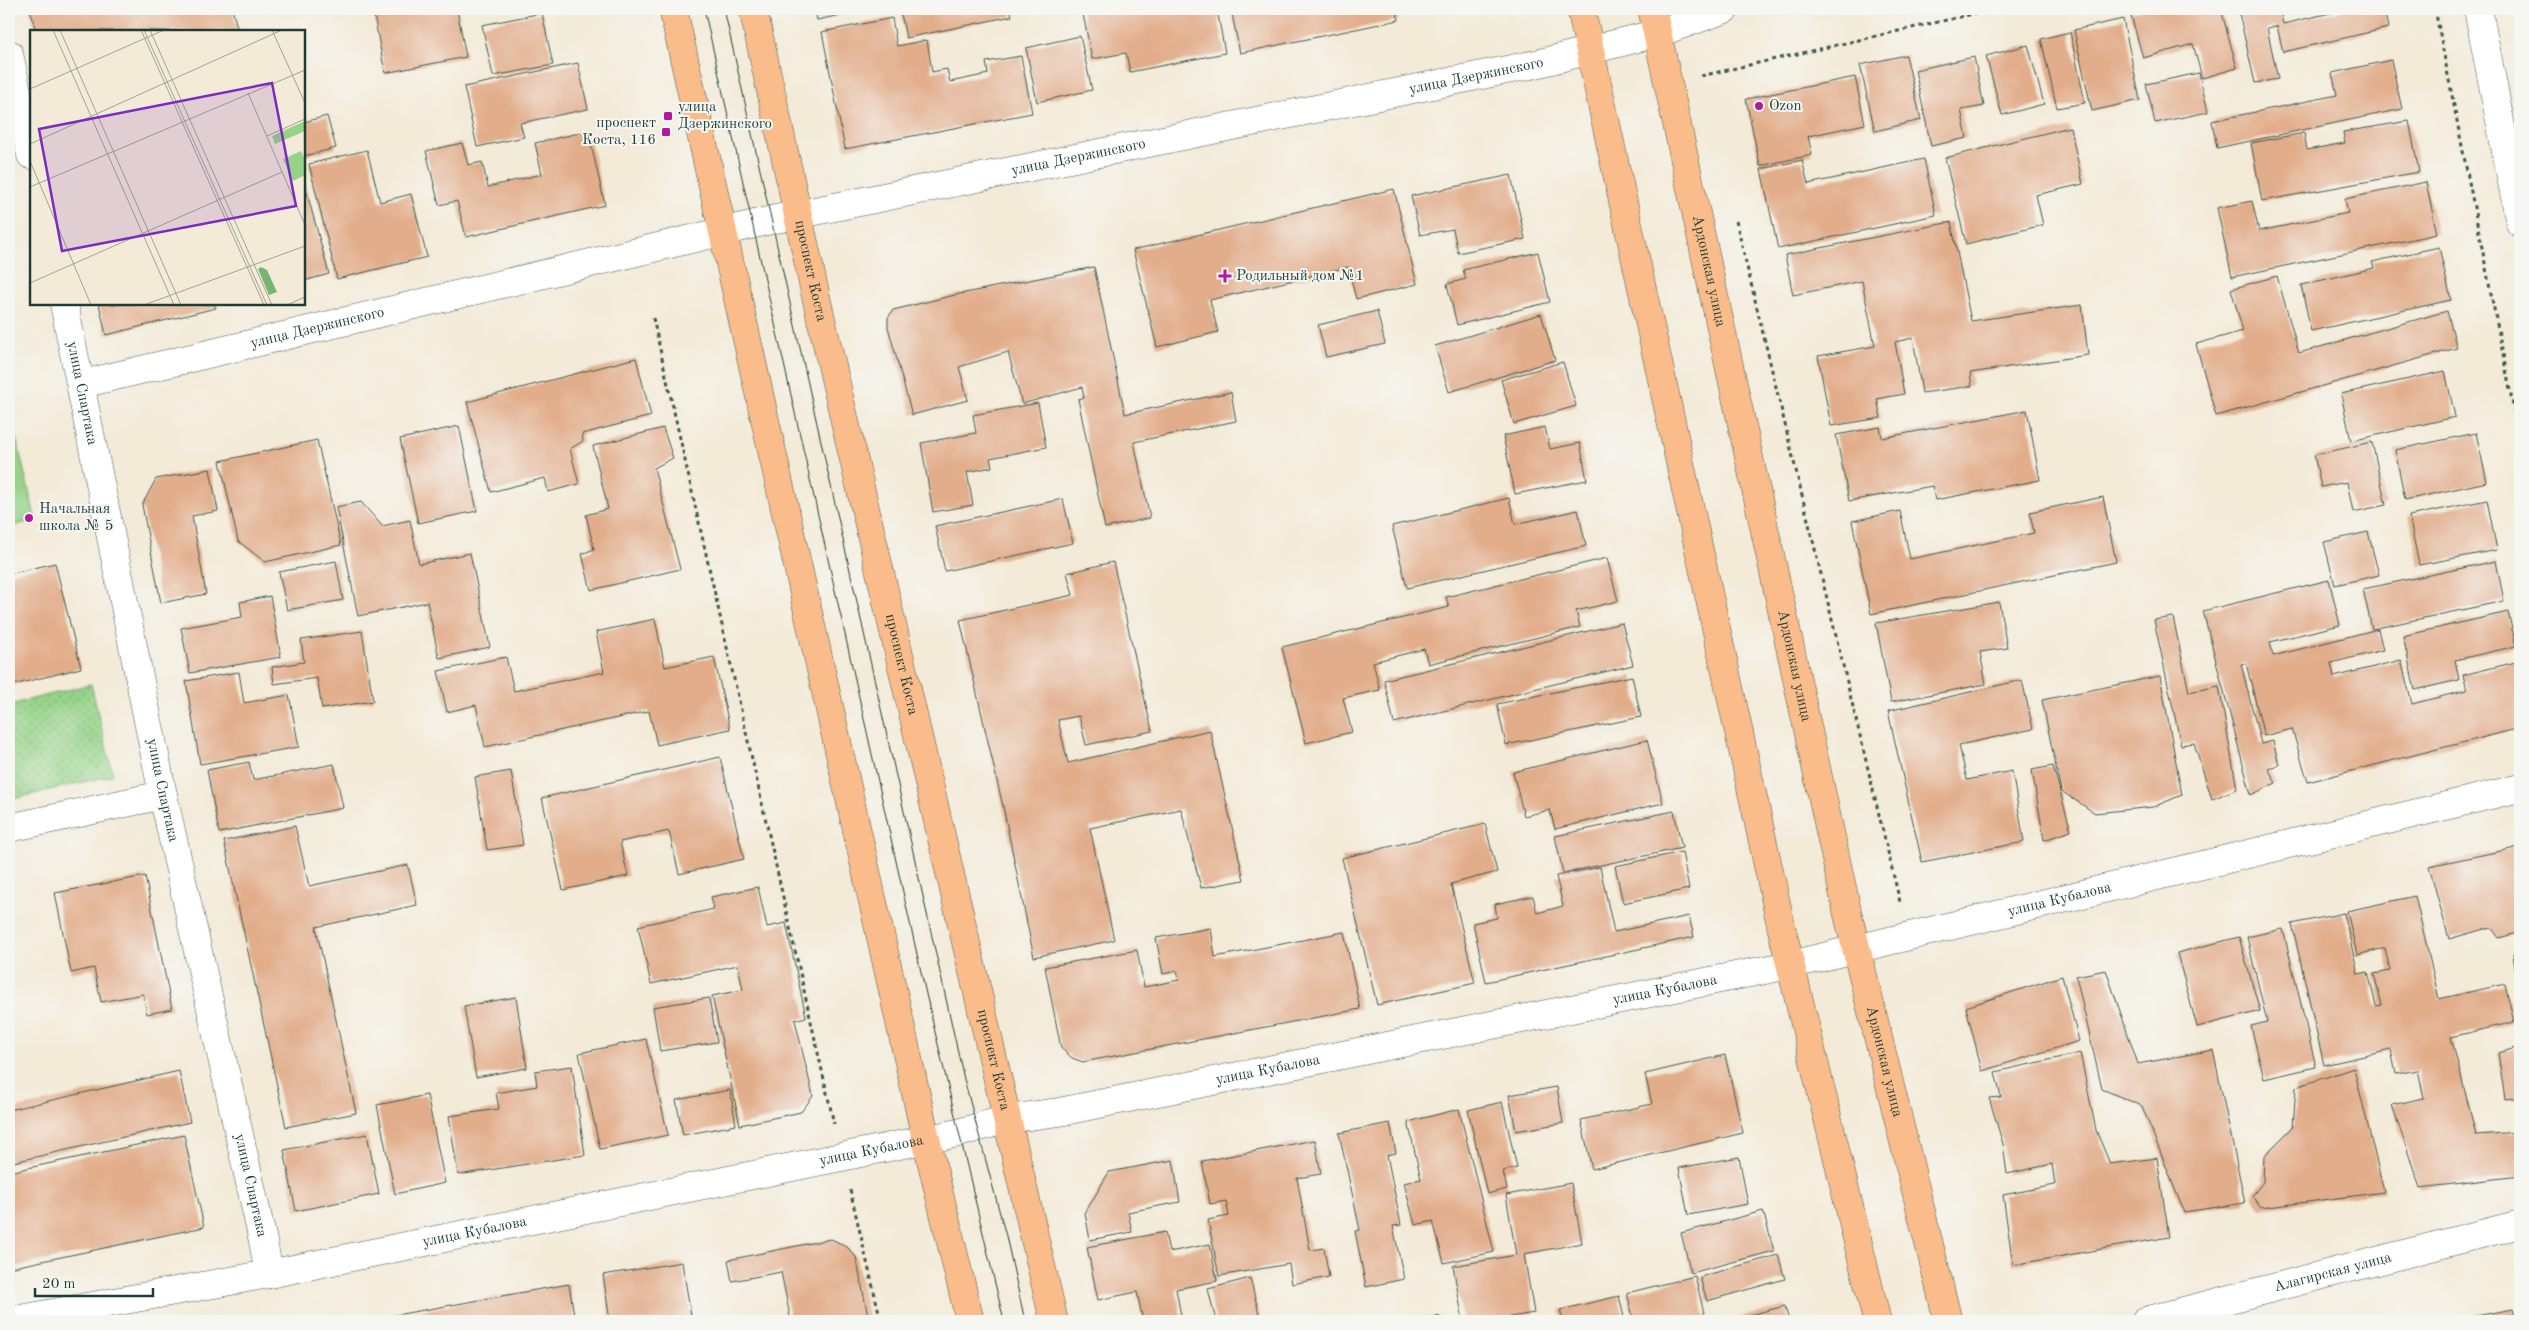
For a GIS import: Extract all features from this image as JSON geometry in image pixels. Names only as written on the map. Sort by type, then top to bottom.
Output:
[{"type":"main road","points":[[673,9],[926,1139],[970,1321]]},
{"type":"main road","name":"проспект Коста","points":[[753,9],[798,216],[1054,1321]]},
{"type":"main road","points":[[1581,9],[1790,964],[1877,1321]]},
{"type":"main road","name":"Ардонская улица","points":[[1655,21],[1848,915],[1948,1321]]},
{"type":"street","name":"улица Дзержинского","points":[[82,384],[850,203],[1536,64],[1590,50],[1655,21],[1725,9]]},
{"type":"street","points":[[2478,9],[2520,223]]},
{"type":"street","points":[[9,59],[30,151]]},
{"type":"street","name":"улица Спартака","points":[[64,305],[82,384],[163,794],[264,1241],[269,1274]]},
{"type":"street","name":"улица Кубалова","points":[[9,1321],[269,1274],[977,1129],[1007,1119],[1058,1112],[1790,964],[2520,788]]},
{"type":"street","points":[[9,828],[163,794]]},
{"type":"street","name":"Алагирская улица","points":[[2145,1321],[2520,1224]]},
{"type":"path","points":[[1703,86],[1701,76],[1995,9]]},
{"type":"path","points":[[2435,9],[2520,441]]},
{"type":"path","points":[[1733,211],[1901,903]]},
{"type":"path","points":[[653,318],[841,1156],[881,1321]]},
{"type":"green space","points":[[9,409],[36,520],[9,527]]},
{"type":"green space","points":[[91,684],[113,775],[9,800],[9,705]]},
{"type":"building","points":[[30,9],[232,9],[238,30],[36,30]]},
{"type":"building","points":[[457,9],[466,57],[385,73],[373,10]]},
{"type":"building","points":[[815,9],[866,9],[866,10],[817,20]]},
{"type":"building","points":[[900,9],[1010,9],[1012,16],[906,38]]},
{"type":"building","points":[[1082,9],[1217,9],[1225,53],[1130,72],[1126,53],[1092,59]]},
{"type":"building","points":[[1231,9],[1325,9],[1326,11],[1338,9],[1396,9],[1399,20],[1240,53]]},
{"type":"building","points":[[1421,9],[1443,9],[1443,10],[1422,14]]},
{"type":"building","points":[[2143,9],[2221,9],[2237,68],[2202,78],[2193,44],[2143,58],[2130,12]]},
{"type":"building","points":[[2238,9],[2280,9],[2283,24],[2339,11],[2339,9],[2384,9],[2388,28],[2283,52],[2277,26],[2267,28],[2278,79],[2255,83]]},
{"type":"building","points":[[542,13],[553,65],[493,76],[482,25]]},
{"type":"building","points":[[892,18],[897,46],[927,40],[932,72],[947,69],[950,82],[988,74],[986,62],[1021,56],[1032,113],[845,149],[822,32]]},
{"type":"building","points":[[2123,19],[2140,100],[2092,111],[2074,30]]},
{"type":"building","points":[[2070,32],[2085,103],[2057,108],[2041,39]]},
{"type":"building","points":[[1080,36],[1092,90],[1037,102],[1026,48]]},
{"type":"building","points":[[2028,45],[2044,104],[2002,115],[1986,56]]},
{"type":"building","points":[[1906,55],[1921,120],[1875,131],[1860,65]]},
{"type":"building","points":[[1974,57],[1984,106],[1961,110],[1967,138],[1931,146],[1915,70]]},
{"type":"building","points":[[2391,60],[2402,109],[2217,148],[2212,121],[2337,95],[2332,73]]},
{"type":"building","points":[[578,63],[588,109],[520,123],[524,137],[477,147],[464,87]]},
{"type":"building","points":[[2199,73],[2208,112],[2155,123],[2146,84]]},
{"type":"building","points":[[1855,77],[1865,124],[1808,136],[1812,155],[1760,166],[1746,99]]},
{"type":"building","points":[[327,116],[336,148],[305,156],[305,122]]},
{"type":"building","points":[[2409,121],[2419,172],[2262,201],[2251,143],[2304,133],[2307,150],[2345,143],[2343,132]]},
{"type":"building","points":[[2070,127],[2083,184],[2036,195],[2043,225],[1966,244],[1945,158]]},
{"type":"building","points":[[588,131],[605,205],[466,237],[457,201],[439,205],[426,151],[462,143],[468,165],[482,162],[488,187],[542,174],[535,143]]},
{"type":"building","points":[[367,150],[380,202],[411,194],[427,257],[337,279],[309,164]]},
{"type":"building","points":[[1924,159],[1936,215],[1778,249],[1761,169],[1802,160],[1808,184]]},
{"type":"building","points":[[1511,175],[1525,239],[1458,253],[1453,229],[1420,235],[1411,196]]},
{"type":"building","points":[[2426,182],[2437,234],[2232,277],[2217,208],[2252,201],[2259,231],[2348,213],[2345,199]]},
{"type":"building","points":[[305,186],[329,274],[305,281]]},
{"type":"building","name":"Родильный дом №1","points":[[1394,189],[1417,284],[1356,299],[1348,267],[1210,300],[1218,332],[1157,347],[1133,250]]},
{"type":"building","points":[[1951,222],[1971,321],[2082,305],[2088,355],[1970,373],[1972,386],[1922,393],[1913,338],[1895,342],[1904,394],[1877,399],[1881,418],[1831,426],[1818,356],[1875,346],[1862,281],[1793,295],[1785,255]]},
{"type":"building","points":[[2439,247],[2451,300],[2311,331],[2301,285],[2374,268],[2372,262]]},
{"type":"building","points":[[1538,252],[1550,302],[1457,325],[1447,284],[1466,279],[1463,270]]},
{"type":"building","points":[[1094,267],[1125,414],[1231,392],[1236,421],[1134,442],[1150,518],[1105,528],[1078,399],[1084,398],[1082,387],[1022,404],[1008,352],[959,367],[968,400],[912,415],[888,327],[888,318],[893,310],[955,295]]},
{"type":"building","points":[[2277,276],[2299,353],[2447,311],[2457,348],[2216,416],[2196,344],[2243,331],[2231,289]]},
{"type":"building","points":[[99,305],[214,305],[216,308],[106,335]]},
{"type":"building","points":[[1377,311],[1385,344],[1326,357],[1318,325]]},
{"type":"building","points":[[1541,314],[1555,360],[1449,392],[1435,346]]},
{"type":"building","points":[[636,358],[651,416],[582,434],[583,441],[570,449],[579,484],[548,492],[545,478],[491,492],[467,402]]},
{"type":"building","points":[[1563,362],[1576,406],[1514,424],[1501,380]]},
{"type":"building","points":[[2445,371],[2455,417],[2351,441],[2341,394]]},
{"type":"building","points":[[1038,403],[1046,447],[990,458],[992,467],[967,472],[973,505],[933,512],[921,443],[976,433],[973,415]]},
{"type":"building","points":[[2027,410],[2040,480],[1935,500],[1932,486],[1849,501],[1836,435],[1880,427],[1882,438]]},
{"type":"building","points":[[459,426],[477,511],[418,523],[400,439]]},
{"type":"building","points":[[1545,427],[1550,449],[1580,443],[1587,480],[1515,494],[1503,436]]},
{"type":"building","points":[[663,428],[673,458],[654,468],[680,569],[591,590],[582,554],[594,549],[586,515],[608,509],[593,446]]},
{"type":"building","points":[[2476,433],[2487,482],[2405,500],[2395,450]]},
{"type":"building","points":[[317,440],[341,545],[265,562],[238,541],[220,461]]},
{"type":"building","points":[[2372,442],[2386,505],[2353,512],[2347,482],[2321,487],[2314,455]]},
{"type":"building","points":[[210,469],[218,511],[192,516],[206,594],[161,603],[142,505],[156,479]]},
{"type":"building","points":[[2103,497],[2116,562],[1871,614],[1852,521],[1900,511],[1910,559],[2034,533],[2030,512]]},
{"type":"building","points":[[1509,498],[1515,524],[1578,510],[1586,546],[1407,588],[1392,526]]},
{"type":"building","points":[[1063,499],[1073,543],[945,571],[935,526]]},
{"type":"building","points":[[2487,500],[2497,550],[2419,565],[2409,516]]},
{"type":"building","points":[[361,502],[382,526],[410,520],[419,564],[470,553],[490,647],[439,658],[427,602],[358,616],[336,507]]},
{"type":"building","points":[[2368,532],[2379,575],[2335,585],[2324,542]]},
{"type":"building","points":[[1607,558],[1618,601],[1576,611],[1580,627],[1428,664],[1424,649],[1373,662],[1380,690],[1343,698],[1352,732],[1306,743],[1282,647],[1449,607],[1446,597]]},
{"type":"building","points":[[336,561],[343,600],[287,610],[279,572]]},
{"type":"building","points":[[2496,561],[2504,601],[2372,629],[2363,589]]},
{"type":"building","points":[[1113,562],[1152,731],[1086,745],[1079,716],[1058,720],[1068,763],[1210,730],[1244,880],[1201,888],[1181,809],[1090,828],[1114,940],[1034,957],[1004,811],[960,620],[1073,595],[1067,573]]},
{"type":"building","points":[[55,563],[81,668],[9,686],[9,574]]},
{"type":"building","points":[[2329,580],[2340,625],[2270,642],[2273,656],[2378,629],[2383,650],[2331,663],[2334,677],[2401,660],[2412,704],[2467,690],[2463,675],[2520,661],[2520,728],[2308,782],[2292,729],[2264,736],[2246,663],[2241,664],[2261,744],[2273,741],[2279,765],[2268,768],[2276,783],[2251,795],[2203,611]]},
{"type":"building","points":[[270,596],[281,657],[190,673],[181,628],[242,617],[240,602]]},
{"type":"building","points":[[1999,602],[2007,648],[1980,652],[1986,684],[1891,702],[1876,623]]},
{"type":"building","points":[[2508,612],[2516,646],[2455,660],[2459,680],[2415,690],[2403,636]]},
{"type":"building","points":[[2173,617],[2189,692],[2219,686],[2237,789],[2212,799],[2194,743],[2181,745],[2154,620]]},
{"type":"building","points":[[655,619],[665,667],[714,657],[730,729],[657,745],[649,711],[485,747],[476,705],[447,712],[438,671],[506,657],[514,691],[604,672],[596,632]]},
{"type":"building","points":[[1622,623],[1633,665],[1394,723],[1384,680]]},
{"type":"building","points":[[362,631],[373,701],[322,709],[317,678],[274,684],[272,667],[304,662],[301,640]]},
{"type":"building","points":[[239,672],[244,703],[289,695],[299,747],[200,764],[186,681]]},
{"type":"building","points":[[1632,676],[1641,717],[1506,745],[1497,704]]},
{"type":"building","points":[[2160,676],[2182,795],[2153,807],[2095,813],[2061,791],[2042,700]]},
{"type":"building","points":[[2022,680],[2033,729],[1959,745],[1967,780],[2012,771],[2024,842],[1922,862],[1888,711]]},
{"type":"building","points":[[1647,740],[1663,803],[1555,829],[1550,810],[1524,816],[1513,772]]},
{"type":"building","points":[[720,757],[744,859],[679,874],[669,831],[620,842],[628,876],[563,890],[542,798]]},
{"type":"building","points":[[249,762],[253,780],[334,764],[343,808],[219,833],[207,770]]},
{"type":"building","points":[[2053,766],[2071,831],[2044,840],[2032,770]]},
{"type":"building","points":[[511,771],[523,845],[487,850],[475,777]]},
{"type":"building","points":[[1674,811],[1682,848],[1563,873],[1555,836]]},
{"type":"building","points":[[1485,824],[1497,872],[1451,884],[1475,983],[1377,1005],[1342,858]]},
{"type":"building","points":[[295,826],[309,886],[408,865],[417,905],[316,927],[356,1113],[286,1127],[224,841]]},
{"type":"building","points":[[2520,847],[2520,932],[2499,938],[2491,927],[2449,939],[2429,866]]},
{"type":"building","points":[[1682,852],[1689,889],[1623,903],[1615,866]]},
{"type":"building","points":[[1600,867],[1614,932],[1689,916],[1694,937],[1486,982],[1473,923],[1497,918],[1495,904],[1533,896],[1537,913],[1563,906],[1556,876]]},
{"type":"building","points":[[145,876],[172,1009],[147,1014],[143,994],[101,1002],[94,968],[71,973],[55,893]]},
{"type":"building","points":[[758,887],[767,927],[786,923],[806,1017],[795,1020],[813,1096],[801,1112],[740,1125],[712,996],[743,990],[738,965],[651,984],[638,926],[714,909],[711,897]]},
{"type":"building","points":[[2415,896],[2439,999],[2505,984],[2514,1022],[2451,1037],[2476,1135],[2520,1132],[2520,1176],[2420,1188],[2392,1105],[2424,1098],[2418,1070],[2396,1074],[2391,1050],[2324,1065],[2292,924],[2344,913],[2358,974],[2368,972],[2376,1006],[2382,1005],[2374,974],[2390,971],[2385,948],[2357,955],[2347,911]]},
{"type":"building","points":[[1211,928],[1215,957],[1344,932],[1360,1009],[1083,1062],[1072,1058],[1061,1048],[1045,967],[1137,950],[1144,987],[1179,980],[1177,971],[1163,974],[1156,938]]},
{"type":"building","points":[[2283,929],[2316,1067],[2264,1079],[2251,1026],[2267,1022],[2247,937]]},
{"type":"building","points":[[2239,937],[2260,1011],[2197,1027],[2177,953]]},
{"type":"building","points":[[2520,951],[2520,1003],[2513,954]]},
{"type":"building","points":[[2106,970],[2138,1064],[2213,1050],[2245,1203],[2184,1212],[2142,1106],[2102,1089],[2076,976]]},
{"type":"building","points":[[2062,976],[2079,1041],[1982,1071],[1966,1007]]},
{"type":"building","points":[[516,997],[527,1068],[476,1077],[464,1006]]},
{"type":"building","points":[[709,998],[717,1042],[660,1051],[653,1007]]},
{"type":"building","points":[[646,1039],[668,1135],[600,1149],[579,1053]]},
{"type":"building","points":[[2520,1047],[2520,1097],[2505,1099],[2498,1053]]},
{"type":"building","points":[[2080,1053],[2096,1130],[2110,1164],[2157,1158],[2169,1237],[2013,1265],[2003,1195],[2055,1185],[2052,1164],[2007,1174],[2003,1144],[1989,1098],[2001,1097],[1995,1072]]},
{"type":"building","points":[[1725,1055],[1743,1133],[1592,1169],[1581,1120],[1652,1104],[1645,1074]]},
{"type":"building","points":[[572,1066],[585,1155],[458,1175],[449,1116],[499,1109],[496,1093],[537,1086],[535,1071]]},
{"type":"building","points":[[2354,1068],[2384,1192],[2261,1208],[2252,1196],[2263,1182],[2264,1156],[2293,1127],[2296,1087]]},
{"type":"building","points":[[179,1071],[190,1122],[9,1163],[9,1110]]},
{"type":"building","points":[[1557,1087],[1563,1123],[1516,1131],[1509,1095]]},
{"type":"building","points":[[730,1090],[736,1125],[683,1135],[676,1100]]},
{"type":"building","points":[[427,1095],[445,1183],[395,1194],[377,1105]]},
{"type":"building","points":[[1502,1102],[1517,1168],[1503,1171],[1507,1189],[1487,1194],[1468,1110]]},
{"type":"building","points":[[1459,1109],[1494,1252],[1444,1263],[1433,1221],[1415,1225],[1404,1183],[1421,1179],[1408,1122]]},
{"type":"building","points":[[1390,1123],[1396,1153],[1387,1155],[1401,1225],[1393,1226],[1404,1279],[1366,1287],[1355,1231],[1360,1230],[1339,1133]]},
{"type":"building","points":[[367,1134],[379,1194],[296,1211],[284,1150]]},
{"type":"building","points":[[184,1135],[204,1227],[9,1268],[9,1172]]},
{"type":"building","points":[[1315,1140],[1321,1174],[1297,1178],[1310,1250],[1324,1248],[1329,1277],[1292,1284],[1289,1264],[1219,1276],[1208,1220],[1229,1216],[1226,1201],[1210,1204],[1202,1161]]},
{"type":"building","points":[[1739,1157],[1748,1204],[1688,1215],[1679,1168]]},
{"type":"building","points":[[1173,1160],[1180,1202],[1128,1212],[1132,1232],[1090,1240],[1085,1213],[1109,1172]]},
{"type":"building","points":[[1571,1183],[1582,1243],[1524,1254],[1534,1313],[1487,1321],[1463,1321],[1453,1266],[1516,1255],[1506,1195]]},
{"type":"building","points":[[1763,1211],[1774,1251],[1691,1273],[1681,1233]]},
{"type":"building","points":[[1165,1232],[1169,1252],[1210,1244],[1217,1281],[1176,1289],[1182,1321],[1143,1321],[1137,1292],[1098,1300],[1087,1247]]},
{"type":"building","points":[[831,1239],[846,1246],[856,1257],[869,1321],[791,1321],[781,1272],[732,1281],[728,1260]]},
{"type":"building","points":[[1778,1255],[1785,1279],[1707,1301],[1700,1277]]},
{"type":"building","points":[[682,1262],[692,1321],[610,1321],[603,1275]]},
{"type":"building","points":[[1695,1276],[1706,1321],[1634,1321],[1627,1293]]},
{"type":"building","points":[[1250,1278],[1261,1321],[1216,1321],[1208,1289]]},
{"type":"building","points":[[569,1284],[575,1321],[368,1321],[368,1320]]},
{"type":"building","points":[[1619,1296],[1625,1321],[1563,1321],[1560,1310]]},
{"type":"building","points":[[1785,1306],[1789,1321],[1726,1321]]},
{"type":"building","points":[[2513,1309],[2516,1321],[2455,1321],[2455,1320]]},
{"type":"building","points":[[1439,1316],[1440,1321],[1416,1321],[1416,1320]]},
{"type":"tram line","points":[[704,9],[926,994],[1004,1321]]},
{"type":"tram line","points":[[724,9],[964,1079],[1006,1236],[1025,1321]]},
{"type":"place","name":"Ozon","points":[[1759,106]]},
{"type":"place","name":"улица Дзержинского","points":[[668,116]]},
{"type":"place","name":"проспект Коста, 116","points":[[666,132]]},
{"type":"place","name":"Родильный дом №1","points":[[1225,276]]},
{"type":"place","name":"Начальная школа № 5","points":[[29,518]]}]
